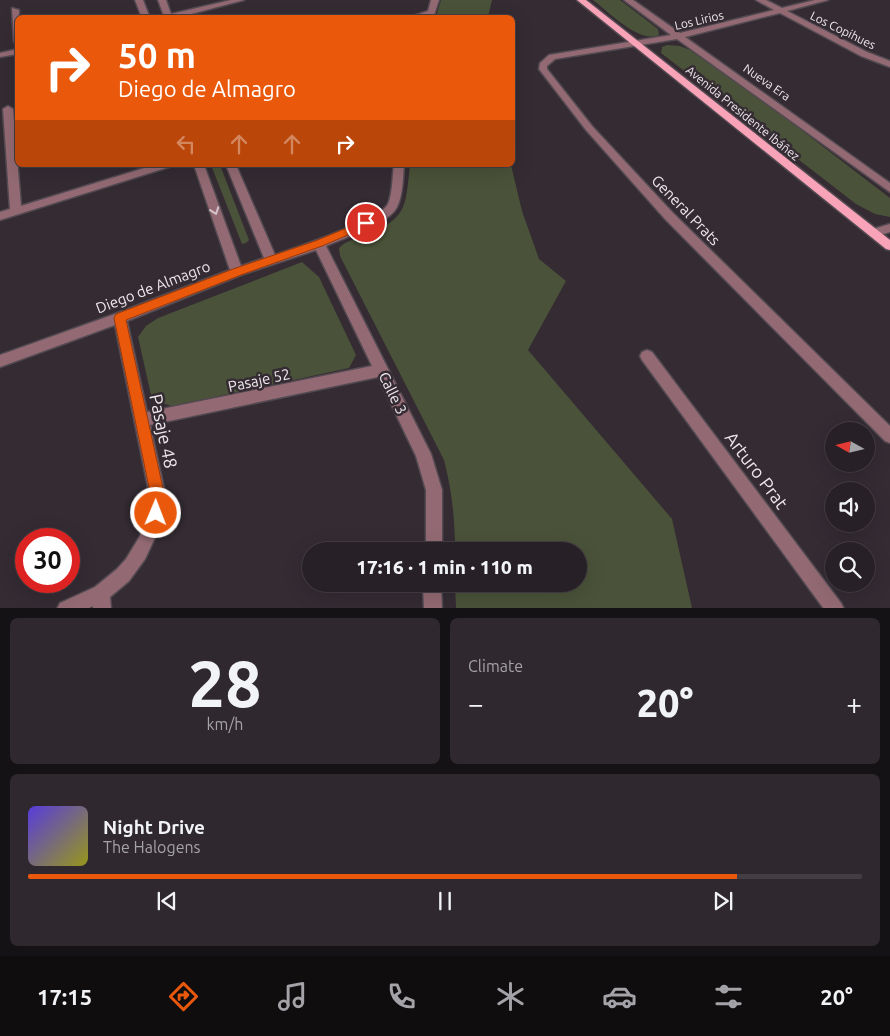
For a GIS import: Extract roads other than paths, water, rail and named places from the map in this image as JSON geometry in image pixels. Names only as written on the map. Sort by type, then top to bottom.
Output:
[{"type":"main road","name":"Avenida Presidente Ibáñez","points":[[581,0],[890,246]]},
{"type":"street","points":[[139,0],[145,15]]},
{"type":"street","points":[[162,0],[166,15]]},
{"type":"street","points":[[176,15],[240,0]]},
{"type":"street","points":[[430,15],[435,0]]},
{"type":"street","name":"Nueva Era","points":[[628,0],[890,188]]},
{"type":"street","name":"Los Copihues","points":[[760,0],[864,54],[890,64]]},
{"type":"street","name":"Los Lirios","points":[[637,44],[678,36],[824,0]]},
{"type":"street","points":[[15,10],[15,15]]},
{"type":"street","name":"General Prats","points":[[637,44],[552,57],[543,64],[543,68],[545,74],[589,128],[669,216],[890,436]]},
{"type":"street","points":[[0,56],[15,53]]},
{"type":"street","points":[[8,108],[16,211]]},
{"type":"street","points":[[0,216],[159,167]]},
{"type":"street","points":[[199,167],[237,272]]},
{"type":"street","points":[[232,167],[271,260]]},
{"type":"street","name":"Diego de Almagro","points":[[0,361],[120,318],[237,272],[319,244],[388,212],[395,200],[399,167]]},
{"type":"street","points":[[874,233],[890,228]]},
{"type":"street","name":"Calle 3","points":[[319,244],[423,454],[434,490],[434,542]]},
{"type":"street","name":"Pasaje 48","points":[[66,608],[101,601],[124,575],[140,555],[153,525],[159,502],[120,318]]},
{"type":"street","name":"Arturo Prat","points":[[647,356],[835,608]]},
{"type":"street","name":"Pasaje 52","points":[[142,420],[382,370]]},
{"type":"street","points":[[432,592],[433,608]]}]
